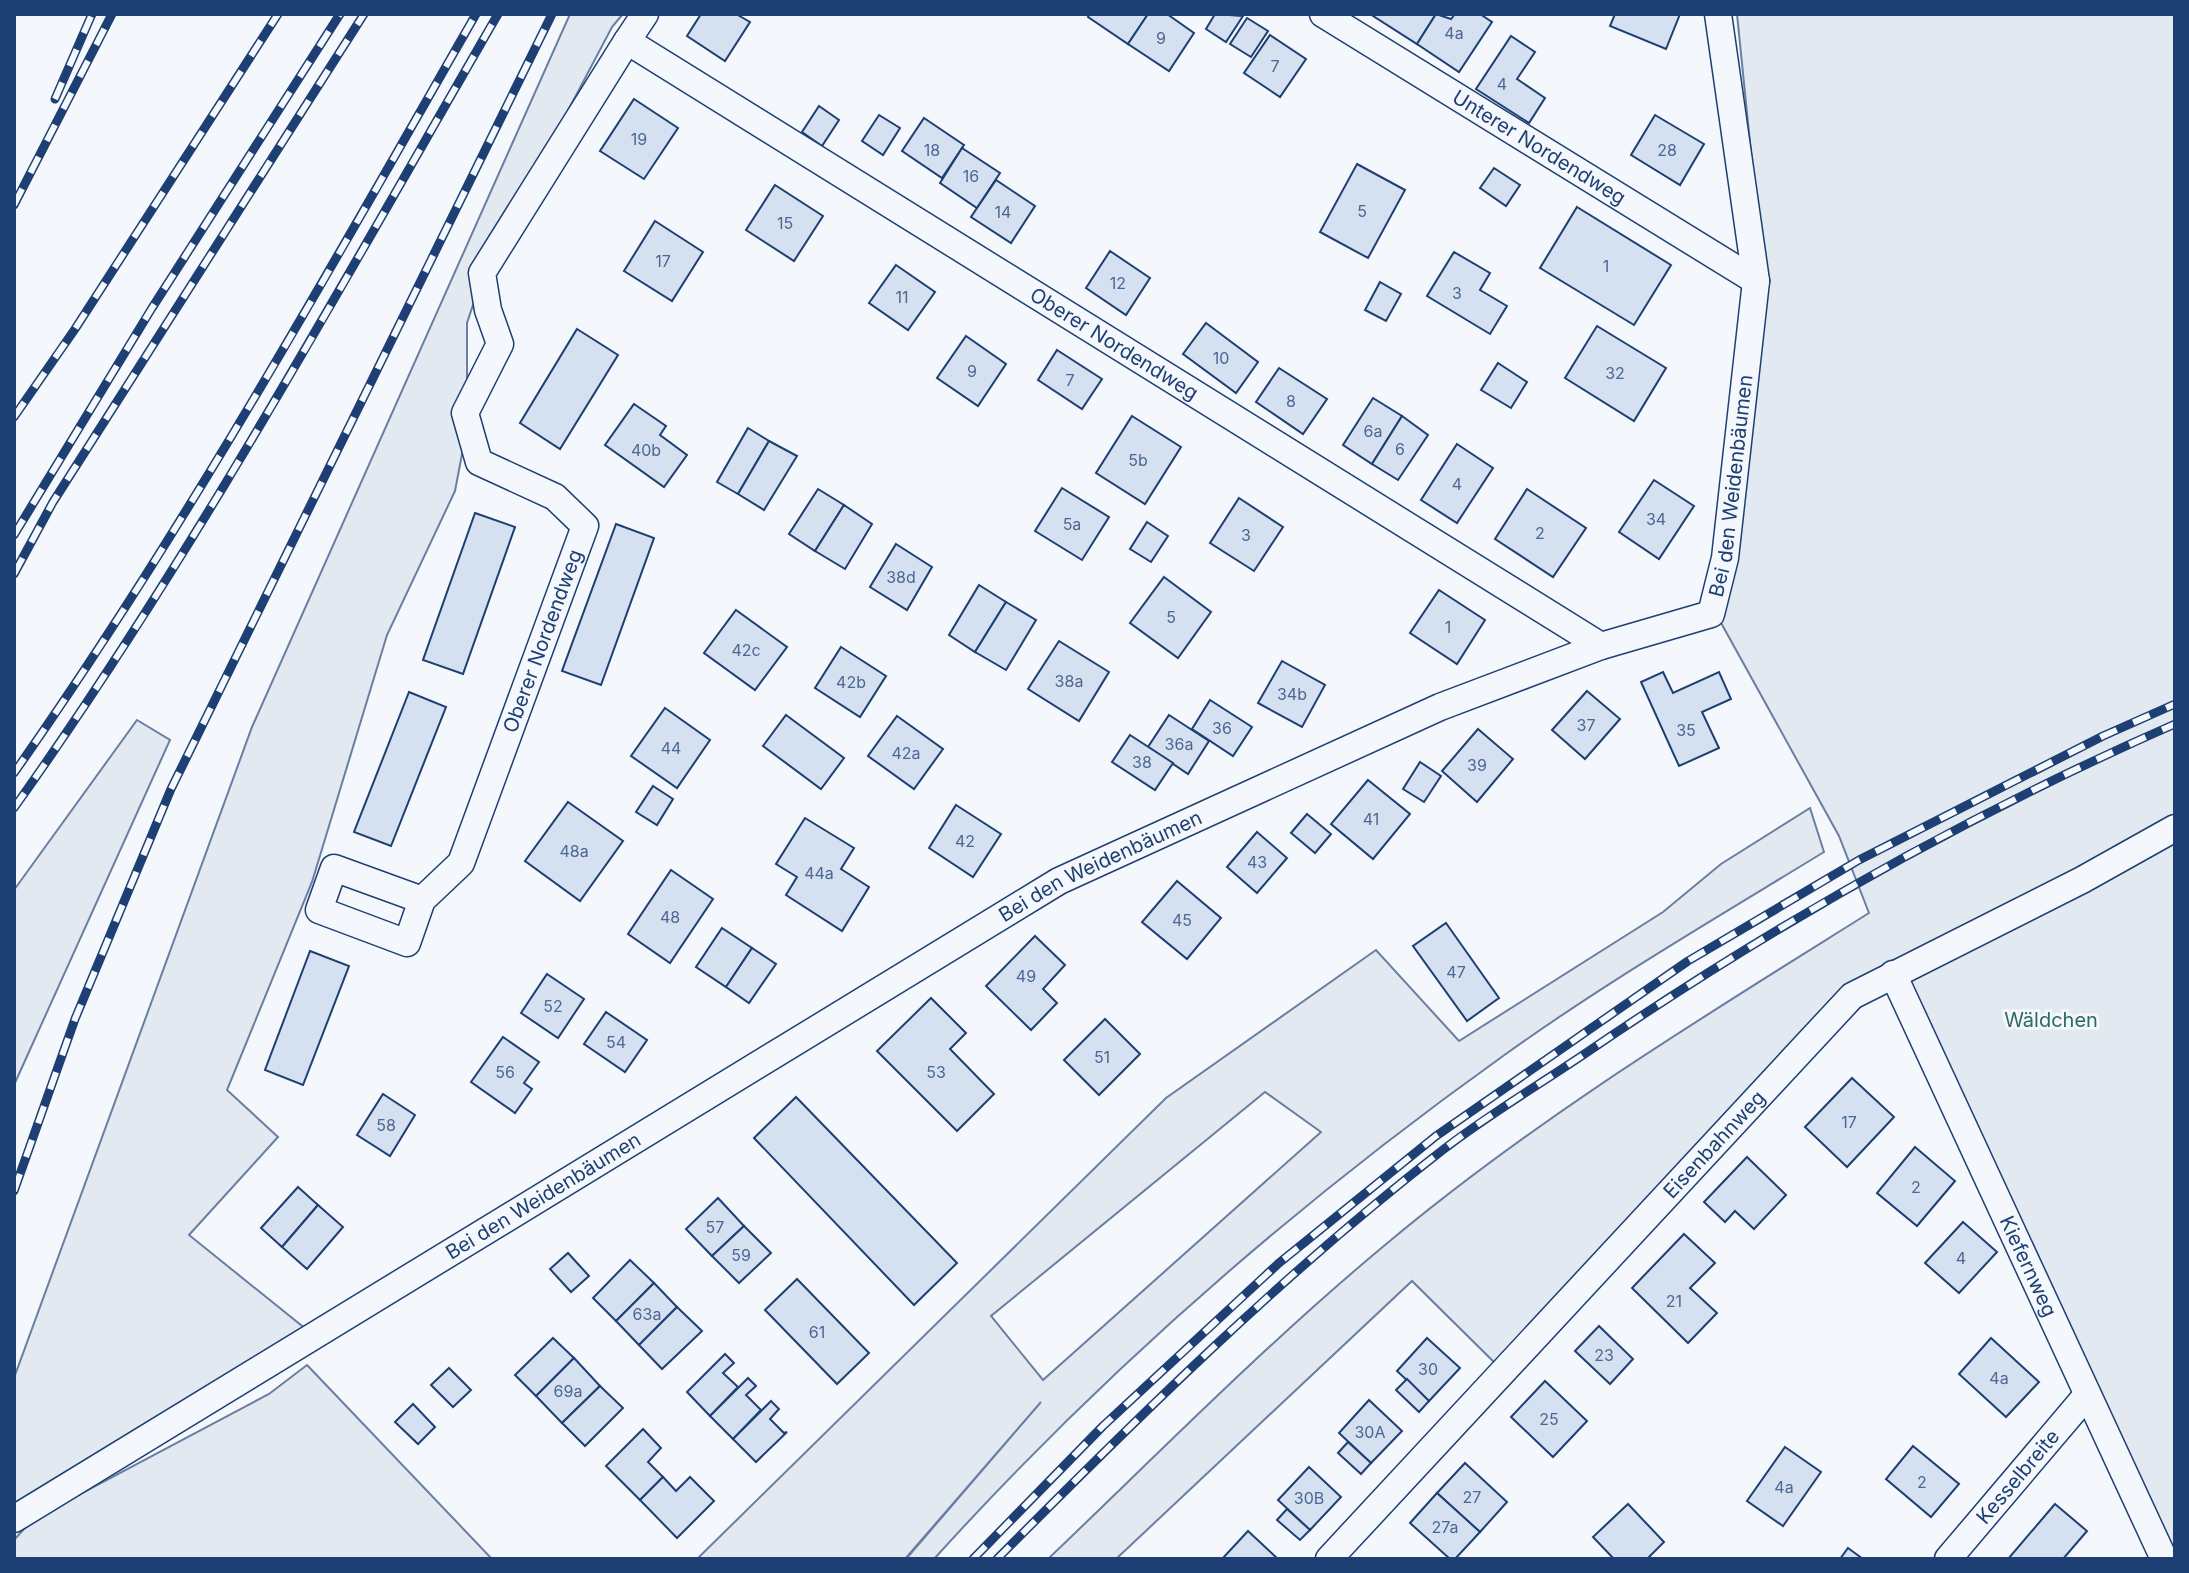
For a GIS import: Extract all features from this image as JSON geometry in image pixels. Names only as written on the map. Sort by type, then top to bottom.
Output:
[{"type":"street","name":"Oberer Nordendweg","points":[[422,900],[461,863],[585,526],[555,497],[479,462],[465,413],[500,344],[488,310],[482,273],[645,14]]},
{"type":"street","name":"Unterer Nordendweg","points":[[1323,14],[1756,281]]},
{"type":"street","name":"Bei den Weidenbäumen","points":[[14,1519],[1059,881],[1440,707],[1601,646],[1711,614],[1725,558],[1756,281],[1718,14]]},
{"type":"street","name":"Oberer Nordendweg","points":[[627,41],[1601,646]]},
{"type":"street","name":"Eisenbahnweg","points":[[1329,1559],[1852,996],[2082,880],[2175,828]]},
{"type":"street","name":"Kiefernweg","points":[[1893,974],[2164,1559]]},
{"type":"street","name":"Kesselbreite","points":[[1948,1559],[2087,1395]]},
{"type":"green space","points":[[570,14],[623,14],[612,27],[486,266],[467,323],[467,428],[455,491],[387,635],[312,882],[227,1090],[278,1137],[189,1235],[312,1334],[14,1519],[14,1378],[252,727]]},
{"type":"green space","name":"Wäldchen","points":[[1737,14],[2175,14],[2175,1559],[1892,975],[1559,1310],[1503,1371],[1412,1281],[1116,1559],[1048,1559],[1298,1320],[1442,1199],[1621,1071],[1869,913],[1839,836],[1720,621],[1764,281]]},
{"type":"green space","points":[[137,720],[170,740],[14,1085],[14,890]]},
{"type":"green space","points":[[1810,808],[1824,852],[1581,1002],[1426,1112],[1351,1171],[1205,1292],[1134,1356],[999,1489],[934,1559],[906,1559],[1041,1402],[905,1559],[697,1559],[1166,1098],[1376,950],[1459,1041],[1663,912],[1721,864]],"holes":[[[1265,1092],[1321,1132],[1043,1380],[991,1316]]]},
{"type":"green space","points":[[307,1365],[492,1559],[14,1559],[14,1540],[33,1519],[269,1394]]},
{"type":"building","points":[[701,14],[736,14],[750,22],[725,61],[687,36]]},
{"type":"building","points":[[1090,14],[1148,14],[1128,44],[1088,17]]},
{"type":"building","points":[[1148,14],[1167,14],[1194,33],[1169,71],[1128,44]]},
{"type":"building","points":[[1215,14],[1243,16],[1226,42],[1206,29]]},
{"type":"building","points":[[1370,14],[1436,14],[1417,44]]},
{"type":"building","points":[[1436,14],[1451,19],[1455,14],[1480,14],[1492,22],[1459,72],[1417,44]]},
{"type":"building","points":[[1615,14],[1680,14],[1666,49],[1610,26]]},
{"type":"building","points":[[1247,18],[1268,31],[1251,57],[1230,44]]},
{"type":"building","points":[[1270,35],[1306,59],[1280,97],[1244,73]]},
{"type":"building","points":[[1511,36],[1535,52],[1517,79],[1545,98],[1529,123],[1476,89]]},
{"type":"building","points":[[634,99],[678,128],[644,179],[600,151]]},
{"type":"building","points":[[819,106],[839,120],[822,146],[802,132]]},
{"type":"building","points":[[879,115],[900,128],[883,155],[862,141]]},
{"type":"building","points":[[1655,115],[1704,144],[1680,185],[1631,155]]},
{"type":"building","points":[[924,118],[964,145],[942,178],[902,151]]},
{"type":"building","points":[[962,148],[1000,173],[977,208],[940,183]]},
{"type":"building","points":[[1357,164],[1405,190],[1368,258],[1320,232]]},
{"type":"building","points":[[1494,168],[1520,185],[1506,206],[1480,188]]},
{"type":"building","points":[[996,180],[1035,206],[1011,243],[971,217]]},
{"type":"building","points":[[775,185],[823,216],[794,261],[746,230]]},
{"type":"building","points":[[1577,207],[1671,265],[1634,325],[1540,268]]},
{"type":"building","points":[[655,221],[703,252],[672,301],[624,271]]},
{"type":"building","points":[[1110,251],[1150,278],[1126,315],[1086,288]]},
{"type":"building","points":[[1454,252],[1490,273],[1480,290],[1507,306],[1490,334],[1427,296]]},
{"type":"building","points":[[896,265],[935,292],[908,330],[869,303]]},
{"type":"building","points":[[1380,282],[1401,294],[1386,321],[1365,310]]},
{"type":"building","points":[[1206,323],[1258,362],[1236,393],[1183,354]]},
{"type":"building","points":[[1597,326],[1666,368],[1634,421],[1565,378]]},
{"type":"building","points":[[577,329],[618,355],[560,449],[520,423]]},
{"type":"building","points":[[966,336],[1006,364],[978,406],[937,378]]},
{"type":"building","points":[[1057,350],[1102,379],[1082,409],[1038,380]]},
{"type":"building","points":[[1498,363],[1527,382],[1511,408],[1481,390]]},
{"type":"building","points":[[1279,368],[1327,399],[1303,434],[1256,402]]},
{"type":"building","points":[[1373,398],[1402,416],[1372,464],[1343,445]]},
{"type":"building","points":[[634,404],[666,426],[660,435],[687,455],[664,487],[605,445]]},
{"type":"building","points":[[1132,416],[1181,447],[1145,504],[1096,473]]},
{"type":"building","points":[[1402,416],[1428,435],[1398,480],[1372,464]]},
{"type":"building","points":[[748,428],[769,441],[738,494],[717,482]]},
{"type":"building","points":[[769,441],[797,456],[764,510],[738,494]]},
{"type":"building","points":[[1457,444],[1493,468],[1457,523],[1421,500]]},
{"type":"building","points":[[1654,480],[1694,506],[1659,559],[1619,532]]},
{"type":"building","points":[[1062,488],[1109,517],[1082,560],[1035,531]]},
{"type":"building","points":[[818,489],[844,505],[815,551],[789,534]]},
{"type":"building","points":[[1527,489],[1586,528],[1553,577],[1495,539]]},
{"type":"building","points":[[1239,498],[1283,527],[1254,571],[1210,543]]},
{"type":"building","points":[[844,505],[872,524],[845,569],[815,551]]},
{"type":"building","points":[[475,513],[515,527],[463,674],[423,660]]},
{"type":"building","points":[[1147,522],[1168,536],[1151,562],[1130,549]]},
{"type":"building","points":[[616,524],[654,538],[601,685],[562,671]]},
{"type":"building","points":[[896,544],[932,567],[907,610],[870,587]]},
{"type":"building","points":[[1164,577],[1211,612],[1178,658],[1130,623]]},
{"type":"building","points":[[979,585],[1006,602],[975,652],[949,635]]},
{"type":"building","points":[[1439,590],[1485,620],[1457,664],[1410,633]]},
{"type":"building","points":[[1006,602],[1036,620],[1006,670],[975,652]]},
{"type":"building","points":[[736,610],[787,647],[755,690],[704,653]]},
{"type":"building","points":[[1059,641],[1109,672],[1079,721],[1028,689]]},
{"type":"building","points":[[841,647],[886,676],[860,717],[815,688]]},
{"type":"building","points":[[1282,661],[1325,685],[1302,727],[1258,703]]},
{"type":"building","points":[[1663,672],[1673,693],[1719,672],[1731,699],[1702,712],[1719,748],[1679,766],[1641,682]]},
{"type":"building","points":[[1587,691],[1620,719],[1585,759],[1552,730]]},
{"type":"building","points":[[409,692],[446,707],[391,846],[354,832]]},
{"type":"building","points":[[1210,700],[1252,727],[1233,756],[1192,729]]},
{"type":"building","points":[[665,708],[710,740],[677,788],[631,756]]},
{"type":"building","points":[[786,715],[844,758],[821,789],[763,746]]},
{"type":"building","points":[[1169,715],[1209,741],[1188,774],[1148,747]]},
{"type":"building","points":[[897,716],[943,749],[914,789],[868,756]]},
{"type":"building","points":[[1478,729],[1513,759],[1477,802],[1442,771]]},
{"type":"building","points":[[1130,735],[1173,763],[1155,790],[1112,762]]},
{"type":"building","points":[[1420,762],[1441,776],[1424,802],[1403,789]]},
{"type":"building","points":[[1368,780],[1410,814],[1373,859],[1331,824]]},
{"type":"building","points":[[653,786],[673,799],[657,825],[636,812]]},
{"type":"building","points":[[568,802],[623,841],[580,901],[525,861]]},
{"type":"building","points":[[956,805],[1001,834],[973,877],[929,848]]},
{"type":"building","points":[[1307,814],[1331,834],[1315,853],[1291,833]]},
{"type":"building","points":[[805,818],[854,848],[841,869],[869,887],[842,931],[786,895],[797,877],[776,864]]},
{"type":"building","points":[[1257,832],[1287,858],[1257,893],[1227,867]]},
{"type":"building","points":[[671,870],[713,899],[670,963],[628,934]]},
{"type":"building","points":[[1177,881],[1221,918],[1187,959],[1142,922]]},
{"type":"building","points":[[1446,923],[1499,998],[1467,1021],[1413,946]]},
{"type":"building","points":[[722,928],[752,948],[726,987],[696,967]]},
{"type":"building","points":[[1035,936],[1065,965],[1043,989],[1057,1003],[1031,1030],[986,986]]},
{"type":"building","points":[[752,948],[776,964],[749,1003],[726,987]]},
{"type":"building","points":[[310,951],[349,966],[303,1085],[265,1070]]},
{"type":"building","points":[[547,974],[584,999],[558,1038],[521,1013]]},
{"type":"building","points":[[931,998],[966,1033],[950,1049],[994,1094],[957,1131],[877,1051]]},
{"type":"building","points":[[606,1012],[647,1040],[625,1072],[584,1044]]},
{"type":"building","points":[[1105,1019],[1140,1054],[1099,1095],[1064,1060]]},
{"type":"building","points":[[503,1037],[539,1062],[524,1083],[532,1089],[515,1113],[471,1082]]},
{"type":"building","points":[[1852,1078],[1894,1117],[1847,1167],[1805,1127]]},
{"type":"building","points":[[383,1094],[415,1115],[390,1156],[357,1135]]},
{"type":"building","points":[[796,1097],[957,1263],[914,1305],[754,1138]]},
{"type":"building","points":[[1915,1147],[1955,1181],[1917,1226],[1877,1193]]},
{"type":"building","points":[[1747,1157],[1786,1195],[1754,1229],[1735,1211],[1725,1222],[1704,1202]]},
{"type":"building","points":[[298,1187],[318,1205],[282,1247],[261,1228]]},
{"type":"building","points":[[718,1198],[744,1226],[712,1256],[686,1229]]},
{"type":"building","points":[[318,1205],[343,1227],[307,1269],[282,1247]]},
{"type":"building","points":[[1963,1222],[1997,1252],[1959,1293],[1925,1263]]},
{"type":"building","points":[[744,1226],[771,1253],[739,1283],[712,1256]]},
{"type":"building","points":[[1684,1234],[1715,1263],[1690,1288],[1717,1313],[1688,1343],[1632,1288]]},
{"type":"building","points":[[568,1253],[589,1276],[571,1292],[550,1269]]},
{"type":"building","points":[[630,1260],[654,1283],[616,1321],[593,1298]]},
{"type":"building","points":[[797,1279],[869,1353],[837,1384],[765,1310]]},
{"type":"building","points":[[654,1283],[677,1307],[639,1345],[616,1321]]},
{"type":"building","points":[[677,1307],[702,1331],[662,1369],[639,1345]]},
{"type":"building","points":[[1599,1326],[1633,1359],[1610,1384],[1575,1351]]},
{"type":"building","points":[[553,1338],[574,1358],[536,1396],[515,1375]]},
{"type":"building","points":[[1427,1338],[1460,1368],[1429,1401],[1397,1371]]},
{"type":"building","points":[[1991,1338],[2039,1382],[2006,1417],[1959,1374]]},
{"type":"building","points":[[725,1354],[734,1363],[723,1373],[738,1387],[710,1416],[687,1392]]},
{"type":"building","points":[[574,1358],[600,1386],[562,1423],[536,1396]]},
{"type":"building","points":[[449,1368],[471,1390],[453,1407],[431,1385]]},
{"type":"building","points":[[748,1378],[756,1386],[746,1395],[761,1410],[733,1439],[710,1416]]},
{"type":"building","points":[[1407,1379],[1429,1401],[1419,1412],[1396,1390]]},
{"type":"building","points":[[1545,1381],[1587,1421],[1553,1457],[1511,1417]]},
{"type":"building","points":[[600,1386],[623,1408],[585,1446],[562,1423]]},
{"type":"building","points":[[1369,1400],[1402,1431],[1371,1463],[1339,1433]]},
{"type":"building","points":[[771,1401],[779,1409],[770,1419],[784,1433],[787,1432],[756,1462],[733,1439]]},
{"type":"building","points":[[413,1404],[435,1427],[418,1444],[395,1422]]},
{"type":"building","points":[[643,1429],[661,1448],[648,1462],[663,1477],[640,1500],[606,1466]]},
{"type":"building","points":[[1348,1442],[1371,1463],[1361,1474],[1338,1453]]},
{"type":"building","points":[[1913,1446],[1959,1484],[1931,1517],[1886,1479]]},
{"type":"building","points":[[1785,1447],[1821,1472],[1783,1526],[1747,1501]]},
{"type":"building","points":[[1465,1463],[1507,1502],[1480,1532],[1437,1493]]},
{"type":"building","points":[[1309,1467],[1341,1497],[1310,1530],[1278,1500]]},
{"type":"building","points":[[663,1477],[676,1491],[690,1477],[714,1501],[677,1538],[640,1500]]},
{"type":"building","points":[[1437,1493],[1480,1532],[1455,1559],[1450,1559],[1410,1523]]},
{"type":"building","points":[[1628,1504],[1664,1542],[1647,1559],[1614,1559],[1593,1537]]},
{"type":"building","points":[[2055,1504],[2087,1531],[2063,1559],[2008,1559]]},
{"type":"building","points":[[1287,1509],[1310,1530],[1300,1540],[1277,1520]]},
{"type":"building","points":[[1248,1531],[1278,1559],[1222,1559]]},
{"type":"building","points":[[1848,1548],[1863,1559],[1840,1559]]},
{"type":"railway","points":[[55,99],[92,14]]},
{"type":"railway","points":[[14,205],[112,14]]},
{"type":"railway","points":[[14,417],[75,329],[278,14]]},
{"type":"railway","points":[[14,535],[152,308],[340,14]]},
{"type":"railway","points":[[14,574],[53,502],[364,14]]},
{"type":"railway","points":[[14,773],[137,588],[254,399],[476,14]]},
{"type":"railway","points":[[14,808],[144,615],[205,516],[498,14]]},
{"type":"railway","points":[[14,1191],[75,1019],[171,789],[552,14]]},
{"type":"railway","points":[[973,1559],[1103,1426],[1279,1263],[1436,1136],[1688,961],[1859,860],[2103,736],[2175,704]]},
{"type":"railway","points":[[997,1559],[1159,1399],[1270,1296],[1385,1196],[1478,1124],[1725,962],[1871,876],[2021,796],[2175,724]]}]
